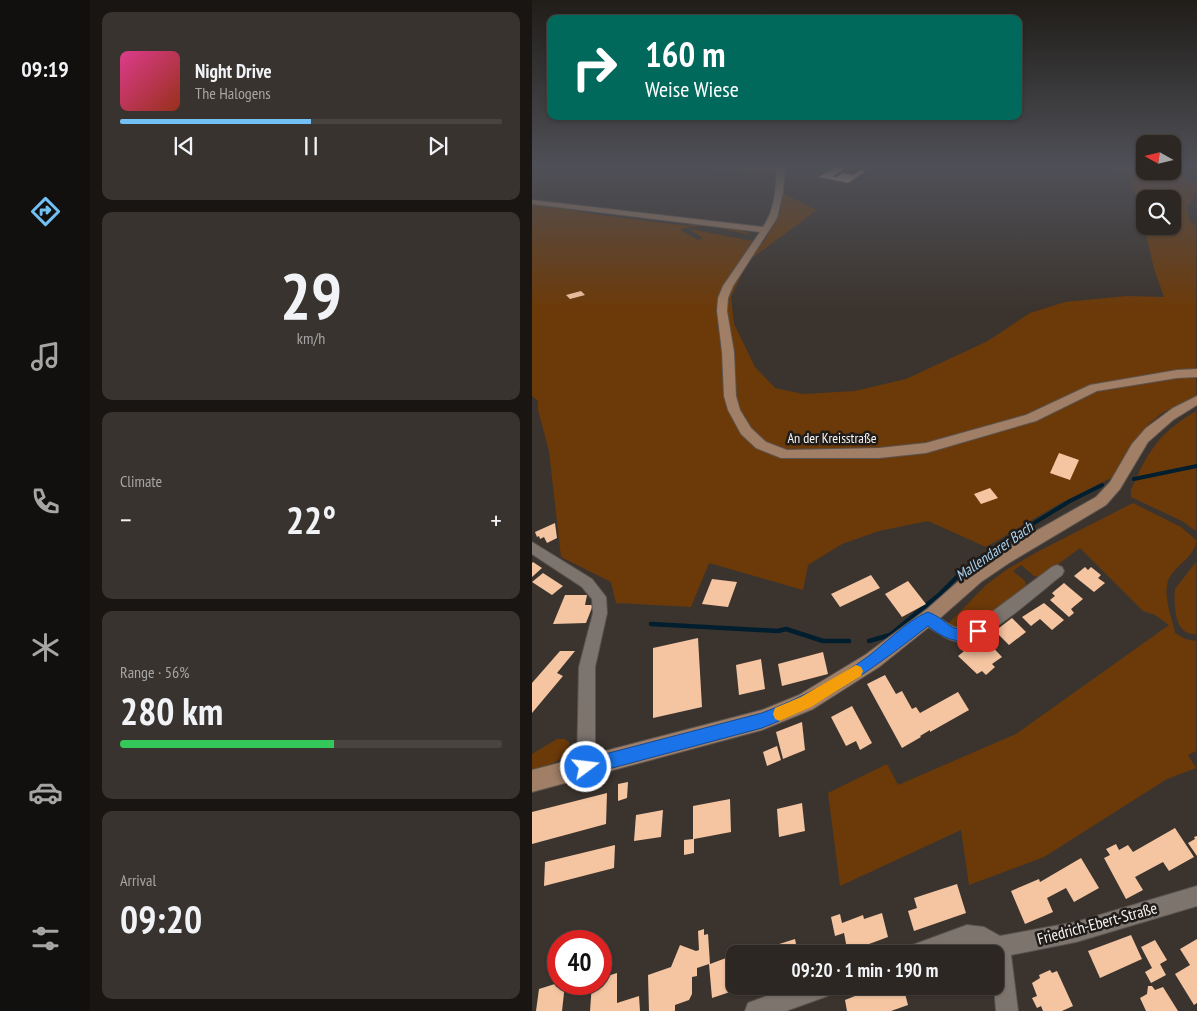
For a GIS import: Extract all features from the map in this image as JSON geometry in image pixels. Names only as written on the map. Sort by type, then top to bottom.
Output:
[{"type":"street","points":[[634,214],[766,230]]},
{"type":"street","name":"An der Kreisstraße","points":[[773,214],[766,230],[728,286],[723,298],[722,311],[728,352],[730,396],[734,410],[746,431],[761,445],[776,452],[786,455],[825,456],[926,448],[1031,418],[1094,388],[1141,379],[1196,373]]},
{"type":"street","points":[[532,781],[762,720],[783,712],[826,690],[872,661],[928,618],[975,577],[1003,558],[1101,501],[1114,489],[1131,458],[1152,430],[1166,418],[1196,400]]},
{"type":"street","points":[[532,547],[587,583],[599,597],[600,613],[587,667],[586,767]]},
{"type":"street","points":[[928,618],[944,630],[959,636],[968,635],[978,631],[1057,571]]},
{"type":"street","name":"Friedrich-Ebert-Straße","points":[[1004,946],[1076,932],[1196,896]]},
{"type":"street","points":[[939,945],[967,935],[984,936],[995,945]]},
{"type":"street","points":[[1004,982],[1007,1011]]},
{"type":"street","points":[[756,1011],[800,995]]},
{"type":"shaded area","points":[[532,214],[594,214],[688,226],[701,224],[720,226],[747,232],[752,235],[706,226],[688,227],[680,230],[698,240],[703,238],[689,229],[763,243],[779,214],[811,214],[748,261],[731,297],[734,324],[755,367],[775,388],[803,394],[855,391],[906,379],[988,341],[1030,313],[1065,302],[1127,296],[1164,297],[1154,269],[1146,235],[1181,235],[1181,214],[1188,214],[1190,221],[1196,226],[1196,396],[1162,413],[1149,424],[1135,440],[1113,477],[1059,504],[986,547],[928,521],[879,531],[842,544],[808,565],[803,590],[709,563],[691,607],[616,603],[611,582],[561,557],[549,451],[538,410],[538,401],[532,396]]},
{"type":"shaded area","points":[[1196,411],[1196,531],[1182,521],[1131,497],[1131,490],[1143,464],[1156,444],[1172,427]]},
{"type":"shaded area","points":[[1133,503],[1181,527],[1196,540],[1192,551],[1174,571],[1168,581],[1167,594],[1168,607],[1175,633],[1185,639],[1196,641],[1196,751],[1188,755],[1196,768],[1167,779],[1044,857],[969,885],[961,830],[840,886],[828,793],[887,764],[898,785],[1016,734],[1169,625],[1155,615],[1143,611],[1080,548],[1041,577],[1034,576],[1021,565],[1013,571],[1025,581],[1027,587],[985,619],[980,619],[972,611],[961,619],[969,627],[965,629],[951,626],[949,623],[986,585],[1006,570]]},
{"type":"shaded area","points":[[1196,562],[1196,634],[1183,630],[1179,625],[1175,611],[1175,589]]},
{"type":"shaded area","points":[[557,739],[565,739],[570,743],[564,755],[550,765],[532,770],[532,754]]},
{"type":"building","points":[[581,291],[585,295],[570,299],[566,295]]},
{"type":"building","points":[[1059,453],[1079,460],[1070,480],[1050,473]]},
{"type":"building","points":[[990,488],[998,498],[981,504],[974,494]]},
{"type":"building","points":[[555,523],[557,538],[547,543],[544,537],[540,539],[539,536],[537,537],[535,532]]},
{"type":"building","points":[[532,563],[542,568],[532,577]]},
{"type":"building","points":[[1085,567],[1088,570],[1091,567],[1101,575],[1098,578],[1105,583],[1094,592],[1074,576]]},
{"type":"building","points":[[543,573],[563,586],[552,595],[532,582]]},
{"type":"building","points":[[871,575],[880,588],[840,607],[831,594]]},
{"type":"building","points":[[712,579],[737,582],[728,607],[702,604]]},
{"type":"building","points":[[908,581],[926,604],[902,617],[885,594]]},
{"type":"building","points":[[1064,583],[1083,599],[1071,609],[1074,613],[1069,617],[1050,600],[1055,596],[1052,593]]},
{"type":"building","points":[[565,595],[587,595],[585,605],[593,605],[586,623],[553,624]]},
{"type":"building","points":[[1044,603],[1064,620],[1052,630],[1040,619],[1031,626],[1022,617]]},
{"type":"building","points":[[1012,618],[1026,632],[1009,645],[995,631]]},
{"type":"building","points":[[698,638],[702,707],[653,718],[653,648]]},
{"type":"building","points":[[986,640],[1002,657],[992,664],[995,667],[986,675],[982,671],[977,674],[958,656],[968,648],[972,652]]},
{"type":"building","points":[[560,651],[575,651],[557,673],[563,676],[532,713],[532,683]]},
{"type":"building","points":[[823,652],[828,674],[782,686],[778,664]]},
{"type":"building","points":[[761,659],[765,689],[739,695],[736,665]]},
{"type":"building","points":[[885,675],[896,694],[902,691],[912,709],[916,707],[920,713],[958,692],[969,710],[930,732],[930,730],[902,748],[867,684]]},
{"type":"building","points":[[852,706],[872,743],[860,750],[856,741],[846,746],[831,717]]},
{"type":"building","points":[[802,722],[805,750],[783,759],[776,732]]},
{"type":"building","points":[[777,746],[781,760],[767,766],[763,752]]},
{"type":"building","points":[[628,782],[627,798],[618,801],[618,784]]},
{"type":"building","points":[[607,793],[606,824],[532,844],[532,812]]},
{"type":"building","points":[[730,799],[731,832],[694,839],[694,853],[684,855],[684,840],[693,839],[693,806]]},
{"type":"building","points":[[802,803],[805,831],[779,837],[777,809]]},
{"type":"building","points":[[663,810],[661,837],[634,841],[636,815]]},
{"type":"building","points":[[1175,828],[1194,857],[1169,871],[1163,862],[1135,877],[1143,890],[1126,899],[1104,858],[1110,855],[1106,849],[1116,844],[1119,850],[1128,845],[1133,852]]},
{"type":"building","points":[[1197,836],[1197,856],[1188,843]]},
{"type":"building","points":[[615,845],[614,868],[544,886],[545,862]]},
{"type":"building","points":[[1081,858],[1099,888],[1074,902],[1066,888],[1047,898],[1053,912],[1025,924],[1011,891],[1039,879],[1040,882]]},
{"type":"building","points":[[957,884],[966,913],[914,931],[908,911],[917,908],[914,898]]},
{"type":"building","points":[[882,913],[888,937],[869,945],[846,945],[844,933],[835,936],[831,917],[840,914],[842,923],[863,915],[864,919]]},
{"type":"building","points":[[704,929],[704,935],[708,934],[710,964],[726,958],[726,993],[712,998],[709,964],[697,968],[697,976],[692,977],[692,994],[689,1000],[675,1005],[675,1011],[649,1011],[648,975],[671,967],[680,945],[696,951],[699,950],[698,931]]},
{"type":"building","points":[[1131,935],[1142,959],[1100,978],[1088,951]]},
{"type":"building","points":[[795,939],[796,945],[776,945]]},
{"type":"building","points":[[1197,939],[1197,1003],[1194,1005],[1175,974],[1190,965],[1180,949]]},
{"type":"building","points":[[1155,940],[1167,960],[1160,964],[1166,975],[1151,983],[1145,972],[1152,968],[1141,947]]},
{"type":"building","points":[[1050,970],[1052,973],[1057,971],[1073,1006],[1062,1011],[1043,1011],[1041,1006],[1037,1008],[1032,998],[1037,996],[1032,983],[1040,978],[1039,975]]},
{"type":"building","points":[[617,973],[617,1003],[639,996],[640,1011],[590,1011],[591,995],[612,995],[612,975]]},
{"type":"building","points":[[547,986],[547,995],[564,995],[562,1011],[536,1011],[539,989]]},
{"type":"building","points":[[1148,986],[1152,986],[1155,990],[1163,987],[1178,1011],[1146,1011],[1140,998],[1147,994]]},
{"type":"building","points":[[858,995],[905,995],[908,1005],[891,1011],[847,1011],[845,1000]]},
{"type":"waterway","name":"Mallendarer Bach","points":[[1134,479],[1197,466]]},
{"type":"waterway","name":"Mallendarer Bach","points":[[1008,539],[1070,501],[1102,485]]},
{"type":"waterway","name":"Mallendarer Bach","points":[[869,641],[890,635],[939,595],[964,570],[1010,538]]},
{"type":"waterway","name":"Mallendarer Bach","points":[[651,624],[778,631],[786,629],[823,641],[849,641]]},
{"type":"slow traffic","points":[[780,714],[806,702],[856,671]]},
{"type":"route","points":[[586,767],[762,720],[806,702],[872,661],[928,618],[944,630],[959,636],[978,631]]}]
